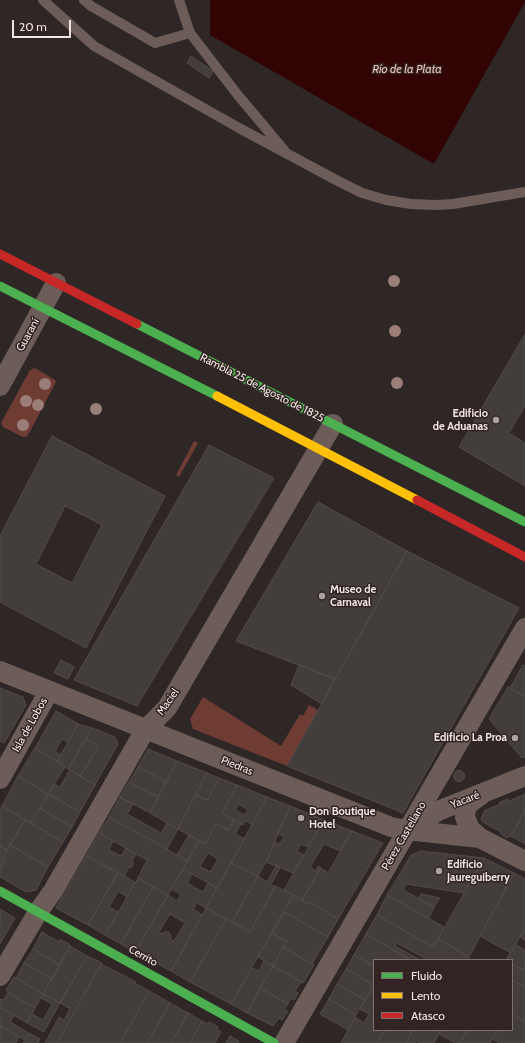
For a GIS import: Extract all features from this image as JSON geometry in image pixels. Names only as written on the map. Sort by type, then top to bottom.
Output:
[{"type":"main road","name":"Rambla 25 de Agosto de 1825","points":[[0,254],[525,522]]},
{"type":"main road","points":[[0,286],[516,548],[525,557]]},
{"type":"main road","name":"Cerrito","points":[[0,891],[274,1043]]},
{"type":"street","name":"Guaraní","points":[[0,386],[56,283]]},
{"type":"street","name":"Maciel","points":[[0,976],[38,912],[53,891],[145,730],[166,708],[332,424]]},
{"type":"street","name":"Pérez Castellano","points":[[284,1043],[525,628]]},
{"type":"street","name":"Piedras","points":[[0,671],[391,827],[480,838]]},
{"type":"street","name":"Isla de Lobos","points":[[0,779],[49,691]]},
{"type":"street","name":"Yacaré","points":[[408,830],[438,811],[525,776]]},
{"type":"street","name":"Piedras","points":[[484,793],[470,803],[466,808],[465,817],[470,829],[480,838],[525,861]]},
{"type":"lane","points":[[43,0],[94,46],[288,155],[362,193],[386,200],[411,204],[453,204],[525,192]]},
{"type":"lane","points":[[84,0],[91,6],[155,43],[190,33]]},
{"type":"lane","points":[[179,0],[190,33],[237,94],[288,155]]},
{"type":"shaded area","points":[[35,368],[56,382],[28,435],[23,437],[3,427],[1,423],[30,370]]},
{"type":"shaded area","points":[[194,441],[198,443],[179,477],[176,475]]},
{"type":"shaded area","points":[[203,697],[281,746],[300,714],[303,716],[309,705],[318,710],[287,766],[193,729],[190,719]]},
{"type":"water","name":"Río de la Plata","points":[[210,0],[525,0],[525,2],[434,164],[210,35]]},
{"type":"building","points":[[191,56],[213,71],[209,78],[187,63]]},
{"type":"building","name":"Edificio de Aduanas","points":[[525,334],[525,406],[509,433],[525,443],[525,486],[459,447]]},
{"type":"building","points":[[52,436],[165,496],[86,648],[0,602],[0,536]],"holes":[[[65,506],[102,525],[72,583],[36,564]]]},
{"type":"building","points":[[209,445],[274,478],[137,706],[74,680]]},
{"type":"building","name":"Museo de Carnaval","points":[[318,502],[407,551],[335,679],[236,641]]},
{"type":"building","points":[[407,551],[519,608],[403,813],[287,766]]},
{"type":"building","points":[[61,660],[74,667],[68,679],[54,673]]},
{"type":"building","points":[[299,665],[335,679],[322,704],[291,685]]},
{"type":"building","points":[[523,665],[525,666],[525,696],[510,688]]},
{"type":"building","name":"Edificio La Proa","points":[[508,687],[525,696],[525,757],[522,758],[489,719]]},
{"type":"building","points":[[0,688],[23,697],[26,705],[4,743],[0,741]]},
{"type":"building","points":[[56,711],[78,724],[68,742],[62,739],[55,751],[61,755],[57,761],[35,748]]},
{"type":"building","points":[[78,724],[92,728],[68,769],[57,761]]},
{"type":"building","points":[[92,728],[115,737],[118,744],[95,785],[80,776],[99,746],[86,739]]},
{"type":"building","points":[[86,739],[99,746],[80,776],[68,769]]},
{"type":"building","points":[[35,748],[65,767],[48,794],[18,776]]},
{"type":"building","points":[[148,749],[177,761],[166,782],[138,767]]},
{"type":"building","points":[[177,761],[207,773],[178,829],[150,813]]},
{"type":"building","points":[[138,767],[166,782],[158,797],[129,782]]},
{"type":"building","points":[[70,770],[95,785],[80,812],[48,794],[54,784],[60,787]]},
{"type":"building","points":[[459,770],[463,772],[465,776],[463,780],[459,782],[455,780],[453,776],[455,772]]},
{"type":"building","points":[[207,773],[219,778],[207,800],[195,795]]},
{"type":"building","points":[[18,776],[48,794],[31,823],[2,806]]},
{"type":"building","points":[[219,778],[237,785],[222,813],[234,820],[228,830],[216,824],[205,844],[178,829],[195,795],[207,800]]},
{"type":"building","points":[[129,782],[158,797],[150,813],[120,797]]},
{"type":"building","points":[[237,785],[267,797],[252,825],[245,820],[243,825],[222,813]],"holes":[[[239,804],[248,810],[245,815],[235,810]]]},
{"type":"building","points":[[48,794],[80,812],[72,827],[40,808]]},
{"type":"building","points":[[525,794],[525,810],[511,836],[507,838],[501,834],[501,832],[483,822],[481,819],[485,810],[499,805],[500,802],[508,799],[509,801]]},
{"type":"building","points":[[120,797],[133,804],[127,814],[161,833],[167,823],[178,829],[167,849],[109,817]]},
{"type":"building","points":[[267,797],[290,806],[266,862],[258,876],[231,863]]},
{"type":"building","points":[[2,806],[25,820],[7,850],[0,846],[0,809]]},
{"type":"building","points":[[290,806],[324,820],[308,847],[300,844],[297,852],[304,855],[293,873],[266,862],[275,842],[280,844],[284,837],[278,834]]},
{"type":"building","points":[[40,808],[72,827],[63,842],[31,823]]},
{"type":"building","points":[[525,810],[525,844],[511,836]]},
{"type":"building","points":[[109,817],[188,861],[168,895],[138,878],[147,860],[99,833]]},
{"type":"building","points":[[25,820],[63,842],[48,867],[10,845]]},
{"type":"building","points":[[234,820],[241,824],[235,834],[245,839],[217,888],[183,869],[199,841],[205,844],[216,824],[228,830]],"holes":[[[208,853],[218,859],[210,872],[200,866]]]},
{"type":"building","points":[[324,820],[352,831],[340,851],[324,844],[310,867],[316,871],[318,866],[321,868],[302,900],[284,890]]},
{"type":"building","points":[[352,831],[383,843],[338,919],[310,902],[309,904],[302,900],[321,868],[328,873]]},
{"type":"building","points":[[99,833],[113,841],[109,850],[121,856],[126,848],[136,854],[132,861],[134,863],[131,868],[129,867],[124,876],[86,856]]},
{"type":"building","points":[[189,835],[199,841],[188,861],[177,855]]},
{"type":"building","points":[[10,845],[48,867],[36,890],[26,892],[0,877],[0,870],[4,862],[2,861]]},
{"type":"building","points":[[0,846],[7,850],[0,870]]},
{"type":"building","name":"Edificio Jaureguiberry","points":[[421,851],[484,858],[464,893],[406,884],[403,890],[434,907],[429,918],[387,895],[411,855]]},
{"type":"building","points":[[86,856],[118,872],[88,925],[56,908]]},
{"type":"building","points":[[484,858],[514,873],[469,957],[438,939]]},
{"type":"building","points":[[231,863],[258,876],[232,922],[206,908]]},
{"type":"building","points":[[276,866],[280,868],[271,884],[275,887],[250,932],[232,922],[258,876],[267,882]]},
{"type":"building","points":[[183,869],[192,874],[187,883],[203,892],[208,883],[217,888],[206,908],[197,903],[193,909],[202,915],[171,971],[158,964],[152,963],[135,952],[168,895],[177,901],[181,894],[171,889]],"holes":[[[170,914],[185,923],[174,941],[170,939],[171,936],[169,932],[164,932],[163,934],[159,932]]]},
{"type":"building","points":[[118,872],[135,882],[127,897],[118,891],[109,907],[118,912],[105,935],[88,925]]},
{"type":"building","points":[[514,873],[525,879],[525,928],[511,953],[480,936]]},
{"type":"building","points":[[138,878],[153,887],[121,944],[105,935]]},
{"type":"building","points":[[275,886],[293,895],[231,1004],[190,982],[226,919],[250,932]]},
{"type":"building","points":[[153,887],[168,895],[135,952],[121,944]]},
{"type":"building","points":[[421,894],[440,898],[434,907],[418,899]]},
{"type":"building","points":[[293,895],[309,904],[310,902],[338,919],[328,937],[284,912]]},
{"type":"building","points":[[387,895],[444,927],[433,947],[377,915]]},
{"type":"building","points":[[206,908],[226,919],[190,982],[171,971]]},
{"type":"building","points":[[0,909],[15,918],[0,944]]},
{"type":"building","points":[[284,912],[328,937],[312,964],[283,947],[287,941],[272,933]]},
{"type":"building","points":[[377,915],[433,947],[438,939],[469,957],[468,959],[426,959],[397,943],[395,946],[418,959],[409,959],[366,934]]},
{"type":"building","points":[[525,928],[525,940],[520,937]]},
{"type":"building","points":[[42,932],[59,942],[60,939],[69,944],[70,946],[60,965],[33,949]]},
{"type":"building","points":[[272,933],[287,941],[273,966],[258,957]]},
{"type":"building","points":[[366,934],[409,959],[373,959],[373,965],[354,955]]},
{"type":"building","points":[[515,944],[525,950],[525,967],[523,970],[513,965],[513,959],[507,959]]},
{"type":"building","points":[[70,946],[87,956],[60,1003],[43,994]]},
{"type":"building","points":[[283,947],[314,965],[303,983],[273,966]]},
{"type":"building","points":[[33,949],[60,965],[52,979],[24,963]]},
{"type":"building","points":[[354,955],[373,965],[373,984],[346,969]]},
{"type":"building","points":[[87,956],[102,963],[57,1043],[45,1043],[59,1017],[64,1020],[70,1009],[60,1003]]},
{"type":"building","points":[[264,961],[273,966],[247,1013],[231,1004],[252,968],[259,971]]},
{"type":"building","points":[[24,963],[52,979],[43,994],[16,978]]},
{"type":"building","points":[[101,964],[136,982],[135,983],[149,991],[121,1043],[57,1043]]},
{"type":"building","points":[[513,965],[523,970],[525,967],[525,987],[513,981]]},
{"type":"building","points":[[273,966],[301,982],[295,991],[298,993],[294,1000],[291,998],[288,1004],[260,988]]},
{"type":"building","points":[[346,969],[373,984],[373,987],[365,1000],[337,984]]},
{"type":"building","points":[[14,977],[43,994],[35,1008],[8,993],[6,990]]},
{"type":"building","points":[[513,981],[525,987],[525,1022],[513,1015]]},
{"type":"building","points":[[337,984],[365,1000],[356,1015],[329,999]]},
{"type":"building","points":[[373,987],[373,1031],[380,1031],[383,1033],[377,1043],[341,1043],[355,1017],[364,1023],[369,1014],[360,1009]]},
{"type":"building","points":[[260,988],[288,1004],[284,1010],[288,1011],[282,1020],[279,1018],[273,1026],[247,1013]]},
{"type":"building","points":[[149,991],[170,1003],[147,1043],[121,1042]]},
{"type":"building","points":[[8,993],[35,1008],[27,1023],[0,1007],[1,999],[3,1000]]},
{"type":"building","points":[[43,994],[60,1003],[44,1032],[27,1023],[32,1014],[43,1020],[52,1004],[41,998]]},
{"type":"building","points":[[329,999],[356,1015],[348,1030],[320,1014]]},
{"type":"building","points":[[170,1003],[188,1013],[171,1043],[147,1043]]},
{"type":"building","points":[[0,1007],[14,1015],[10,1022],[29,1033],[25,1040],[0,1026]]},
{"type":"building","points":[[188,1013],[202,1021],[190,1043],[171,1043]]},
{"type":"building","points":[[513,1015],[525,1022],[525,1043],[499,1043],[493,1039],[497,1031],[513,1031]]},
{"type":"building","points":[[202,1021],[208,1024],[209,1022],[218,1027],[217,1030],[221,1032],[215,1043],[190,1043]]},
{"type":"building","points":[[0,1026],[19,1037],[16,1043],[0,1043]]},
{"type":"building","points":[[384,1031],[412,1031],[406,1043],[377,1043]]},
{"type":"building","points":[[412,1031],[440,1031],[434,1043],[420,1043],[416,1041],[415,1043],[406,1043]]},
{"type":"building","points":[[440,1031],[467,1031],[460,1043],[455,1043],[439,1034]]},
{"type":"building","points":[[467,1031],[497,1031],[490,1043],[460,1043]]},
{"type":"building","points":[[29,1033],[40,1039],[38,1043],[23,1043]]},
{"type":"building","points":[[230,1036],[239,1041],[238,1043],[226,1043]]},
{"type":"traffic: fast","points":[[0,286],[217,396]]},
{"type":"traffic: fast","points":[[137,324],[525,522]]},
{"type":"traffic: fast","points":[[0,891],[274,1043]]},
{"type":"traffic: slow","points":[[217,396],[417,500]]},
{"type":"traffic: jam","points":[[0,254],[137,324]]},
{"type":"traffic: jam","points":[[417,500],[525,557]]},
{"type":"place","name":"Edificio de Aduanas","points":[[496,420]]},
{"type":"place","name":"Museo de Carnaval","points":[[322,596]]},
{"type":"place","name":"Edificio La Proa","points":[[515,738]]},
{"type":"place","name":"Don Boutique Hotel","points":[[301,818]]},
{"type":"place","name":"Edificio Jaureguiberry","points":[[439,871]]}]
